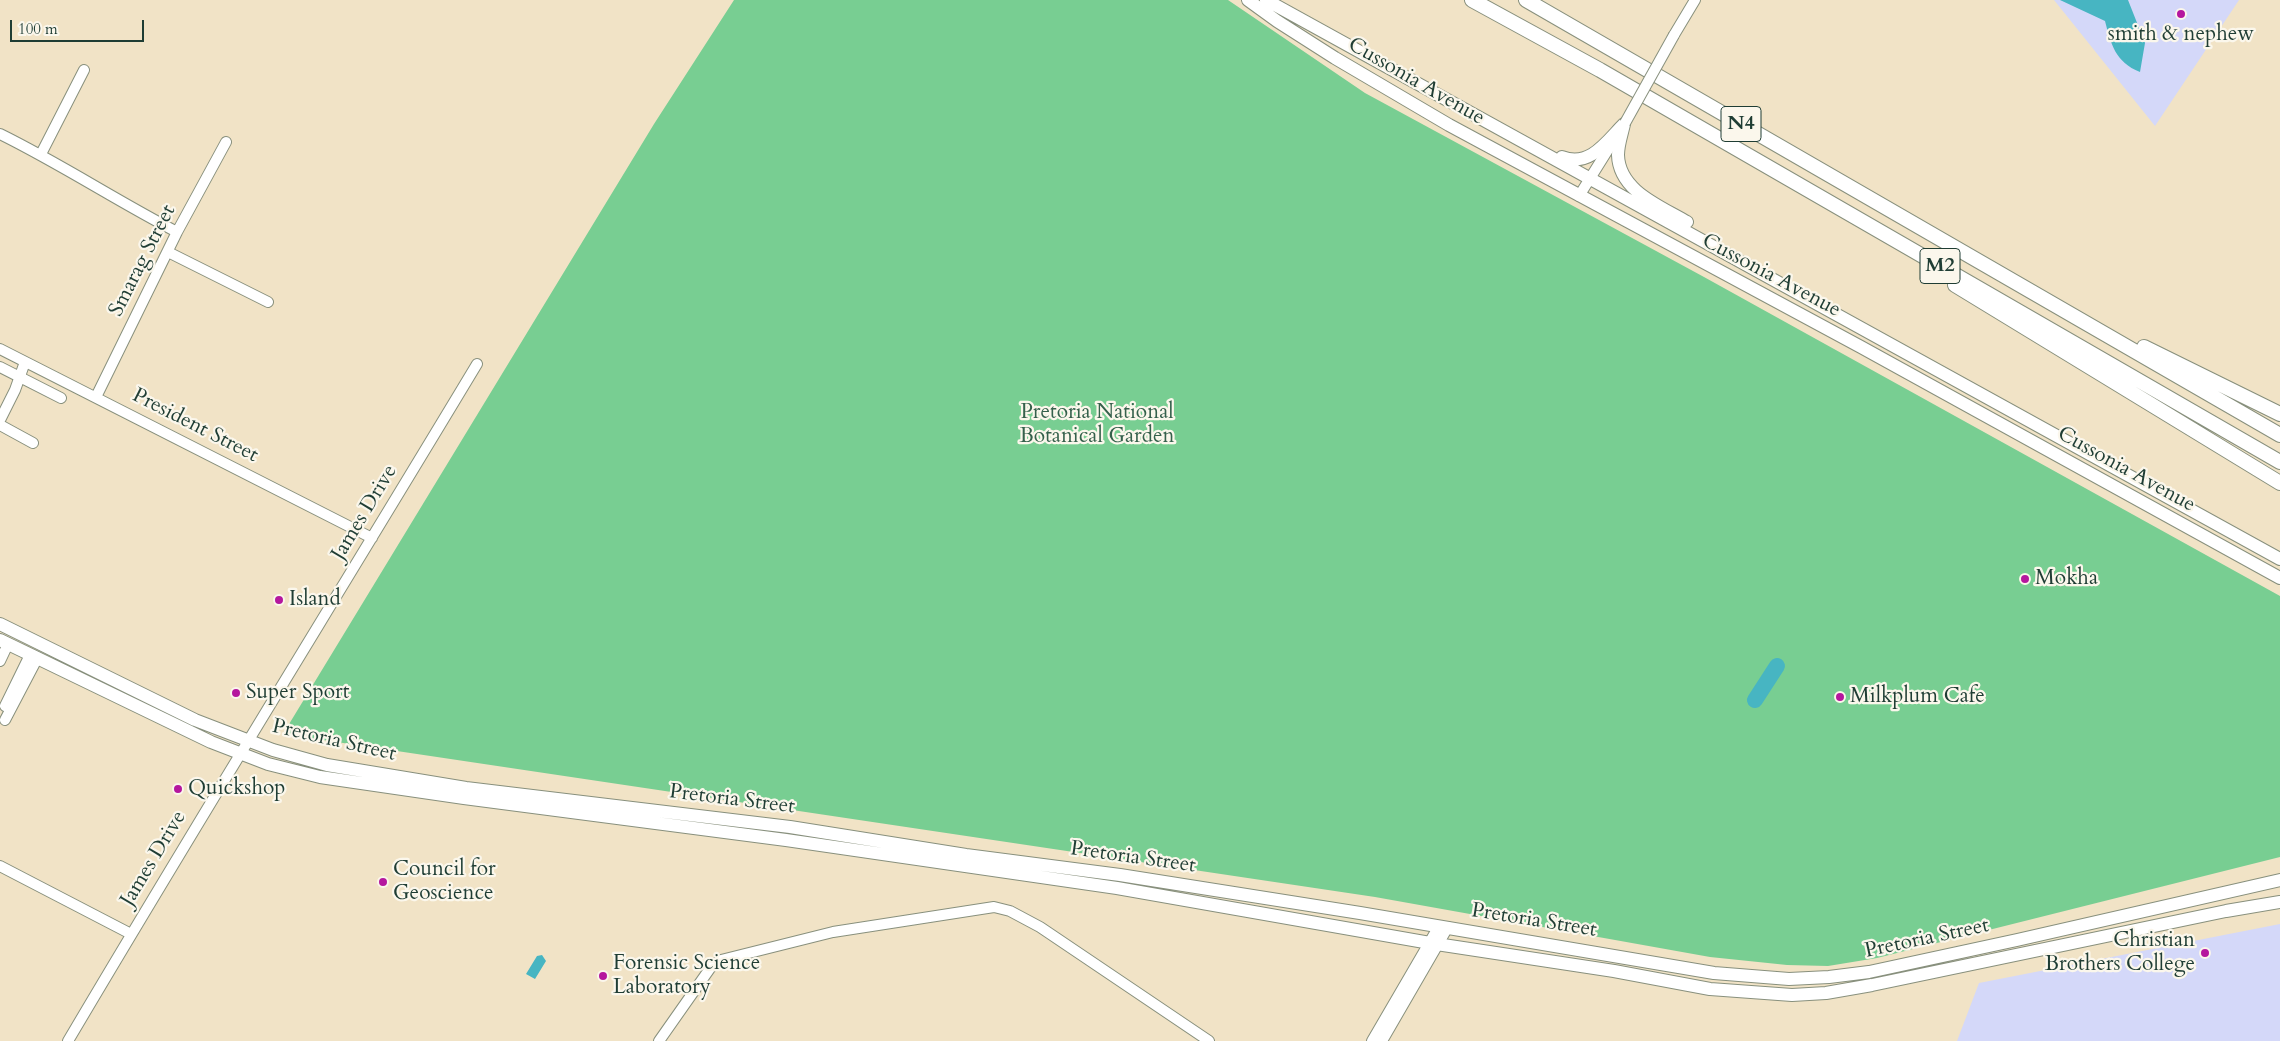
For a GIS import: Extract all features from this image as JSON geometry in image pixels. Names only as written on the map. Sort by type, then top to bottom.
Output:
[{"type":"highway","points":[[1472,0],[1600,70],[1668,117],[1920,263],[2280,483]]},
{"type":"highway","name":"N4","points":[[1526,0],[1957,249]]},
{"type":"highway","name":"M2","points":[[1600,70],[2280,462]]},
{"type":"highway","points":[[1957,249],[2016,278],[2081,315],[2280,414]]},
{"type":"highway","name":"M2","points":[[1957,249],[2280,435]]},
{"type":"main road","name":"Cussonia Avenue","points":[[1248,0],[1334,58],[1450,125],[1861,347],[2280,578]]},
{"type":"main road","name":"Cussonia Avenue","points":[[1266,0],[2280,559]]},
{"type":"main road","points":[[1528,143],[1570,160],[1580,160],[1594,154],[1625,123]]},
{"type":"main road","points":[[1625,123],[1618,156],[1627,182],[1641,195],[1696,228],[1710,244]]},
{"type":"main road","name":"Pretoria Street","points":[[0,624],[195,720],[298,758],[327,765],[438,783],[790,827],[966,855],[1120,875],[1714,973],[1790,979],[1822,978],[1869,972],[2280,880]]},
{"type":"main road","name":"Pretoria Street","points":[[4,642],[167,722],[238,754],[285,769],[464,798],[786,840],[1117,888],[1434,944],[1614,971],[1710,989],[1792,995],[1826,993],[1872,986],[2226,910],[2280,902]]},
{"type":"street","points":[[1579,196],[1625,123],[1695,0]]},
{"type":"street","points":[[42,154],[84,70]]},
{"type":"street","points":[[0,134],[42,154],[132,208],[177,232]]},
{"type":"street","name":"Smarag Street","points":[[96,397],[177,232],[226,142]]},
{"type":"street","points":[[168,252],[268,302]]},
{"type":"street","name":"President Street","points":[[0,349],[372,538]]},
{"type":"street","points":[[0,420],[16,390],[25,362]]},
{"type":"street","name":"James Drive","points":[[68,1041],[238,754],[300,657],[477,364]]},
{"type":"street","points":[[0,367],[61,398]]},
{"type":"street","points":[[0,425],[33,443]]},
{"type":"street","points":[[0,660],[4,642]]},
{"type":"street","points":[[2,718],[33,657]]},
{"type":"street","points":[[0,866],[132,934]]},
{"type":"street","points":[[659,1041],[711,967],[721,960],[833,932],[994,907],[1010,911],[1040,927],[1209,1041]]},
{"type":"street","points":[[1382,1041],[1443,927]]},
{"type":"street","points":[[1372,1041],[1434,944]]},
{"type":"shaded area","points":[[2054,0],[2239,0],[2155,126]]},
{"type":"shaded area","name":"Christian Brothers College","points":[[2280,924],[2280,1041],[1957,1041],[1979,983]]},
{"type":"green space","name":"Pretoria National Botanical Garden","points":[[734,0],[1228,0],[1365,93],[1704,277],[2280,596],[2280,857],[1877,958],[1828,966],[1787,965],[1710,957],[1375,897],[283,734],[654,124]]},
{"type":"water","points":[[2060,0],[2128,0],[2145,43],[2140,72],[2125,63],[2115,51],[2105,21]]},
{"type":"water","points":[[542,955],[546,961],[535,979],[526,974],[537,956]]},
{"type":"waterway","points":[[1755,700],[1777,666]]},
{"type":"place","name":"smith & nephew","points":[[2181,14]]},
{"type":"place","name":"Mokha","points":[[2025,579]]},
{"type":"place","name":"Island","points":[[279,600]]},
{"type":"place","name":"Super Sport","points":[[236,693]]},
{"type":"place","name":"Milkplum Cafe","points":[[1840,697]]},
{"type":"place","name":"Quickshop","points":[[178,789]]},
{"type":"place","name":"Council for Geoscience","points":[[383,882]]},
{"type":"place","name":"Christian Brothers College","points":[[2205,953]]},
{"type":"place","name":"Forensic Science Laboratory","points":[[603,976]]}]
